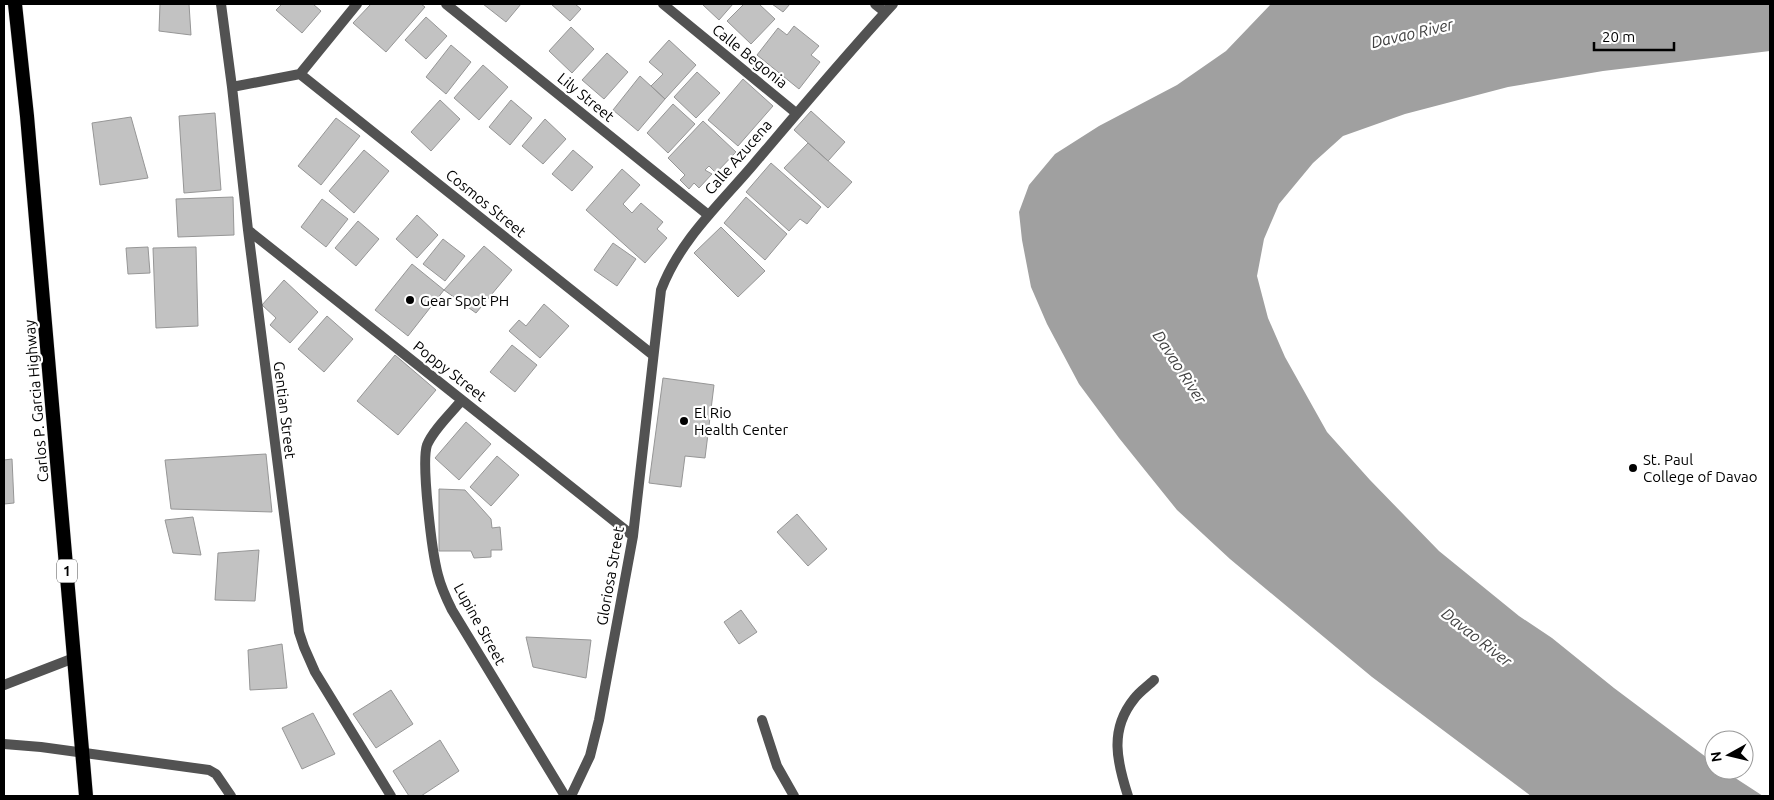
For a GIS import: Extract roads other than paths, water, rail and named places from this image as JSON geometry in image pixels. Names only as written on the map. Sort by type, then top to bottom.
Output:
[{"type":"highway","name":"Carlos P. Garcia Highway","points":[[15,4],[27,116],[86,796]]},
{"type":"street","name":"Gentian Street","points":[[221,4],[299,632],[315,672],[391,796]]},
{"type":"street","points":[[232,87],[300,74],[358,4]]},
{"type":"street","name":"Lily Street","points":[[446,4],[707,214]]},
{"type":"street","name":"Calle Begonia","points":[[663,4],[796,113]]},
{"type":"street","points":[[874,4],[885,12]]},
{"type":"street","name":"Calle Azucena","points":[[653,355],[661,290],[676,256],[707,214],[739,181],[796,113],[893,4]]},
{"type":"street","name":"Cosmos Street","points":[[300,74],[653,355]]},
{"type":"street","name":"Poppy Street","points":[[248,230],[633,536]]},
{"type":"street","name":"Gloriosa Street","points":[[571,796],[590,756],[599,720],[633,536],[653,355]]},
{"type":"street","name":"Lupine Street","points":[[462,400],[433,435],[427,446],[425,460],[426,482],[437,572],[442,590],[452,610],[564,796]]},
{"type":"street","points":[[4,685],[74,658]]},
{"type":"street","points":[[1128,796],[1117,755],[1119,724],[1134,699],[1154,680]]},
{"type":"street","points":[[762,720],[777,766],[794,796]]},
{"type":"street","points":[[4,744],[41,747],[209,770],[216,774],[231,796]]},
{"type":"water","name":"Davao River","points":[[1271,4],[1770,4],[1770,51],[1603,71],[1508,87],[1405,114],[1343,136],[1313,163],[1279,204],[1264,239],[1257,276],[1268,318],[1285,357],[1327,432],[1370,480],[1439,551],[1519,616],[1552,638],[1614,688],[1704,756],[1704,780],[1738,780],[1763,796],[1531,796],[1372,677],[1230,559],[1177,510],[1119,438],[1079,384],[1047,324],[1031,287],[1019,212],[1029,185],[1055,154],[1099,126],[1177,85],[1226,51]]},
{"type":"place","name":"Gear Spot PH","points":[[410,300]]},
{"type":"place","name":"El Rio Health Center","points":[[684,421]]},
{"type":"place","name":"St. Paul College of Davao","points":[[1633,468]]}]
